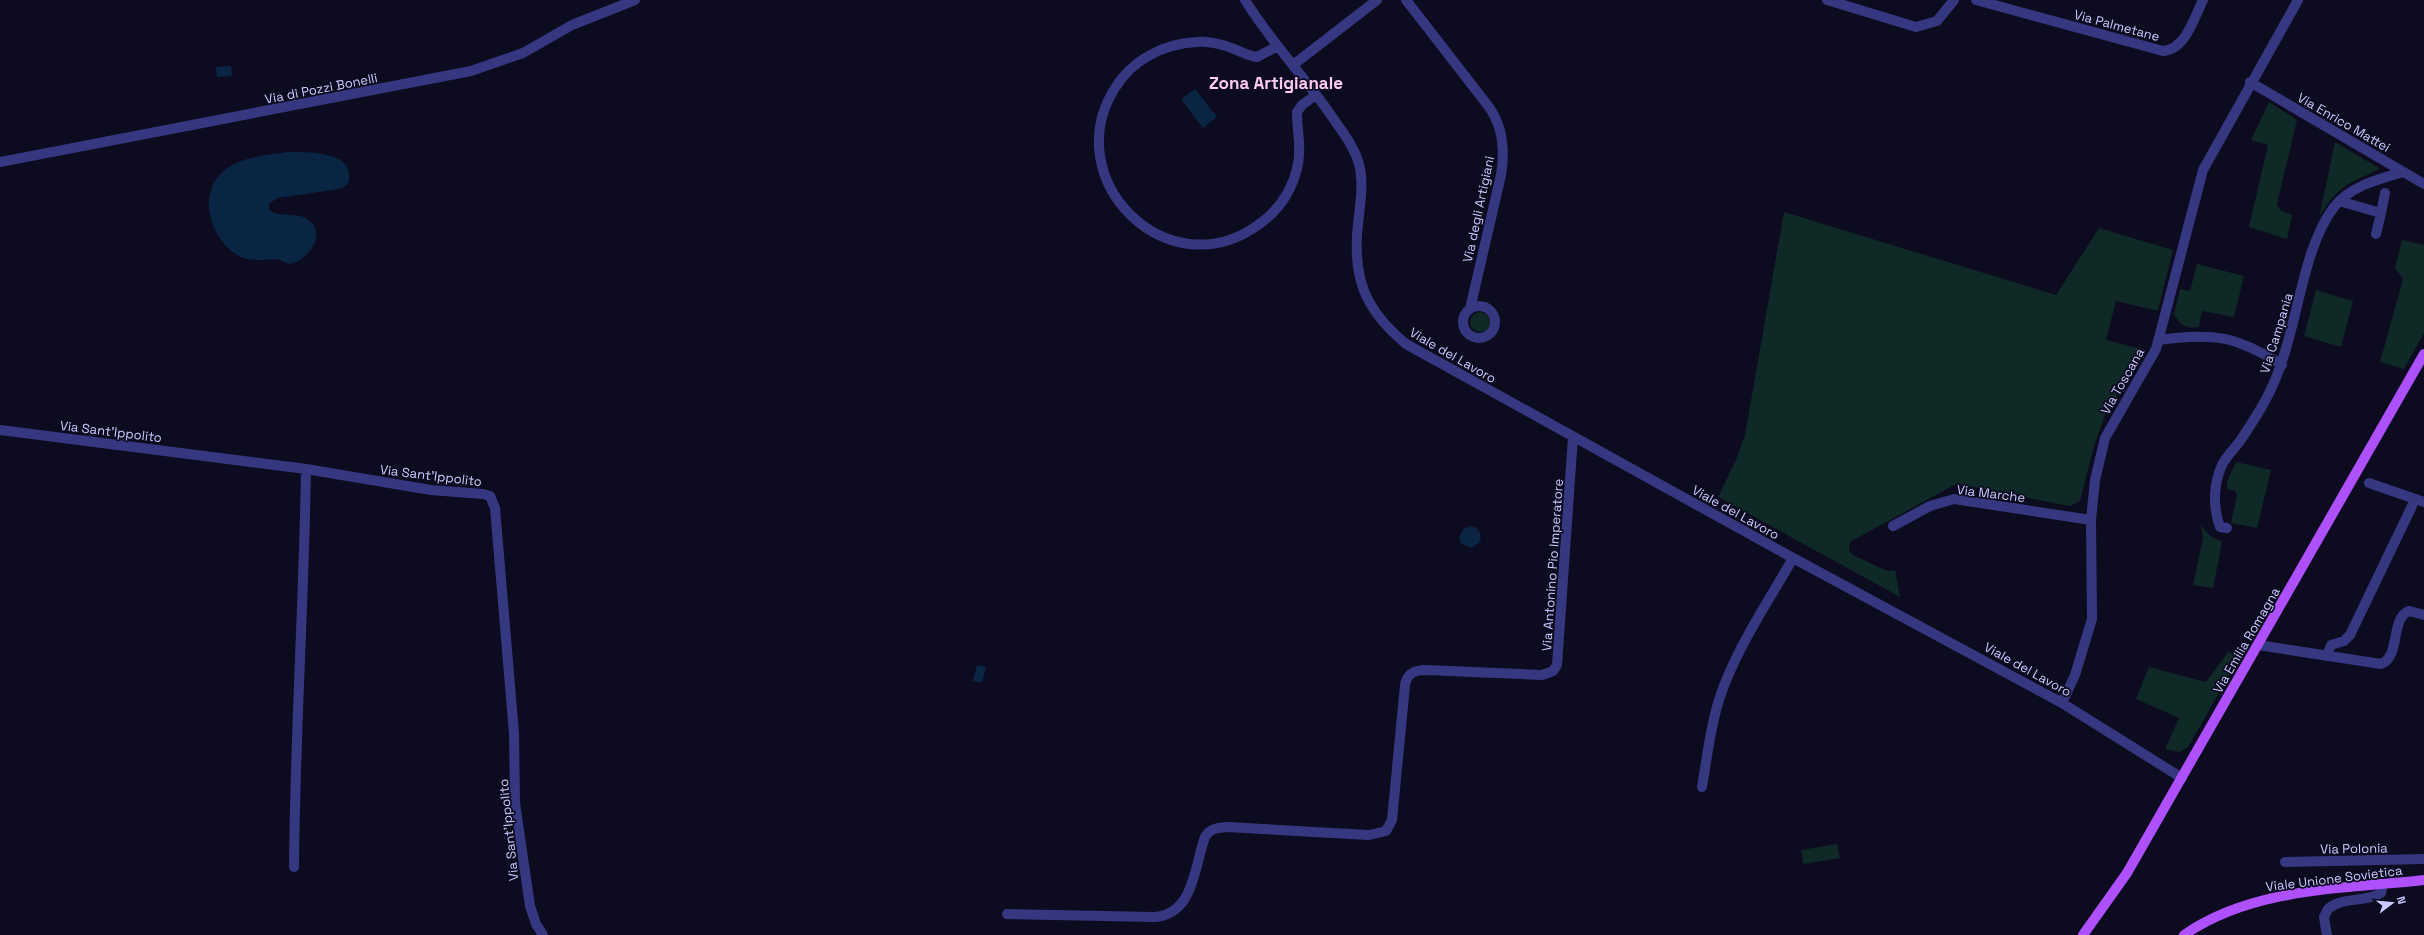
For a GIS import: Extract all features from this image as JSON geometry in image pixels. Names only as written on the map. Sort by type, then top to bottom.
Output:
[{"type":"main road","name":"Via Emilia Romagna","points":[[2083,935],[2127,873],[2424,354]]},
{"type":"main road","name":"Viale Unione Sovietica","points":[[2184,935],[2224,914],[2265,899],[2424,880]]},
{"type":"street","name":"Via di Pozzi Bonelli","points":[[0,162],[471,71],[523,53],[572,25],[635,0]]},
{"type":"street","name":"Viale del Lavoro","points":[[1245,0],[1352,146],[1359,162],[1361,183],[1357,236],[1358,269],[1365,296],[1377,316],[1394,335],[1418,352],[1793,558],[2062,703],[2182,778]]},
{"type":"street","points":[[1293,65],[1377,0]]},
{"type":"street","name":"Via degli Artigiani","points":[[1406,0],[1492,111],[1501,136],[1503,152],[1501,174],[1470,309]]},
{"type":"street","points":[[1827,0],[1916,27],[1937,21],[1954,0]]},
{"type":"street","name":"Via Palmetane","points":[[1976,0],[2163,51],[2174,48],[2183,40],[2204,0]]},
{"type":"street","name":"Via Toscana","points":[[2062,703],[2075,675],[2093,614],[2091,520],[2095,480],[2105,438],[2152,357],[2159,340],[2202,170],[2250,82],[2298,0]]},
{"type":"street","points":[[1278,46],[1257,57],[1215,43],[1189,42],[1158,51],[1130,70],[1108,99],[1101,120],[1099,138],[1103,172],[1119,203],[1142,226],[1162,237],[1178,242],[1212,243],[1230,240],[1250,231],[1272,214],[1289,189],[1296,170],[1300,152],[1297,112],[1302,105],[1316,95]]},
{"type":"street","name":"Via Enrico Mattei","points":[[2250,82],[2424,184]]},
{"type":"street","name":"Via Campania","points":[[2227,528],[2220,527],[2215,513],[2215,494],[2222,466],[2266,400],[2282,364],[2312,254],[2324,225],[2339,201],[2364,185],[2403,172]]},
{"type":"street","points":[[2376,234],[2385,193]]},
{"type":"street","points":[[2339,201],[2381,213]]},
{"type":"street","points":[[2159,340],[2204,336],[2229,338],[2253,347],[2282,364]]},
{"type":"street","name":"Via Sant'Ippolito","points":[[0,430],[306,470],[431,490],[483,494],[492,500],[495,508],[513,728],[515,803],[530,906],[536,924],[543,935]]},
{"type":"street","name":"Via Antonino Pio Imperatore","points":[[1007,914],[1154,917],[1169,914],[1184,902],[1205,836],[1208,832],[1215,829],[1227,827],[1369,835],[1386,831],[1392,820],[1405,685],[1409,675],[1416,671],[1426,670],[1542,675],[1553,671],[1557,665],[1573,437]]},
{"type":"street","points":[[294,867],[295,753],[304,593],[306,470]]},
{"type":"street","points":[[2369,483],[2424,502]]},
{"type":"street","name":"Via Marche","points":[[1893,526],[1930,506],[1954,499],[2091,520]]},
{"type":"street","points":[[2327,656],[2331,645],[2344,641],[2350,635],[2412,506]]},
{"type":"street","points":[[1702,787],[1712,724],[1723,689],[1735,660],[1793,558]]},
{"type":"street","points":[[2258,645],[2374,664],[2384,663],[2389,656],[2403,615],[2412,611],[2424,615]]},
{"type":"street","name":"Via Polonia","points":[[2285,862],[2424,859]]},
{"type":"street","points":[[2328,935],[2324,917],[2328,908],[2345,901],[2376,896],[2382,891],[2383,884]]},
{"type":"green space","points":[[2269,102],[2297,120],[2277,204],[2280,210],[2292,215],[2287,239],[2249,227],[2268,145],[2251,140]]},
{"type":"green space","points":[[2335,142],[2379,168],[2348,184],[2338,192],[2319,217]]},
{"type":"green space","points":[[1784,212],[2056,295],[2099,228],[2173,250],[2158,311],[2116,301],[2106,340],[2145,350],[2106,413],[2094,446],[2080,501],[2070,506],[1956,484],[1850,542],[1849,551],[1853,555],[1887,571],[1895,570],[1900,597],[1718,497],[1736,460],[1745,435]]},
{"type":"green space","points":[[2402,240],[2424,245],[2424,333],[2404,369],[2380,362],[2403,279],[2395,268]]},
{"type":"green space","points":[[2197,264],[2244,276],[2234,317],[2202,311],[2199,327],[2195,328],[2187,327],[2176,318],[2174,314],[2180,289],[2190,291]]},
{"type":"green space","points":[[2316,290],[2353,301],[2341,347],[2304,336]]},
{"type":"green space","points":[[1480,312],[1487,315],[1490,322],[1487,329],[1480,332],[1473,329],[1470,322],[1473,315]]},
{"type":"green space","points":[[2236,462],[2271,470],[2257,528],[2231,523],[2237,495],[2235,491],[2227,489],[2227,482]]},
{"type":"green space","points":[[2201,525],[2210,536],[2222,542],[2213,588],[2193,585],[2203,538]]},
{"type":"green space","points":[[2228,652],[2240,656],[2188,747],[2179,752],[2165,749],[2179,718],[2136,699],[2149,667],[2206,682]]},
{"type":"green space","points":[[1837,844],[1840,858],[1803,864],[1801,850]]},
{"type":"water","points":[[231,66],[232,76],[217,77],[216,67]]},
{"type":"water","points":[[1195,89],[1217,117],[1203,128],[1181,99]]},
{"type":"water","points":[[288,152],[319,153],[339,159],[346,165],[349,173],[348,184],[340,189],[277,198],[269,204],[269,209],[272,212],[306,218],[313,224],[316,230],[314,245],[309,252],[296,262],[289,264],[277,259],[254,260],[239,256],[228,248],[213,226],[209,200],[212,187],[218,176],[236,163],[257,156]]},
{"type":"water","points":[[1470,526],[1477,529],[1480,533],[1480,542],[1472,548],[1462,544],[1459,538],[1463,529]]},
{"type":"water","points":[[977,665],[986,667],[982,683],[973,681]]},
{"type":"district","name":"Zona Artigianale","points":[[1276,83]]}]
